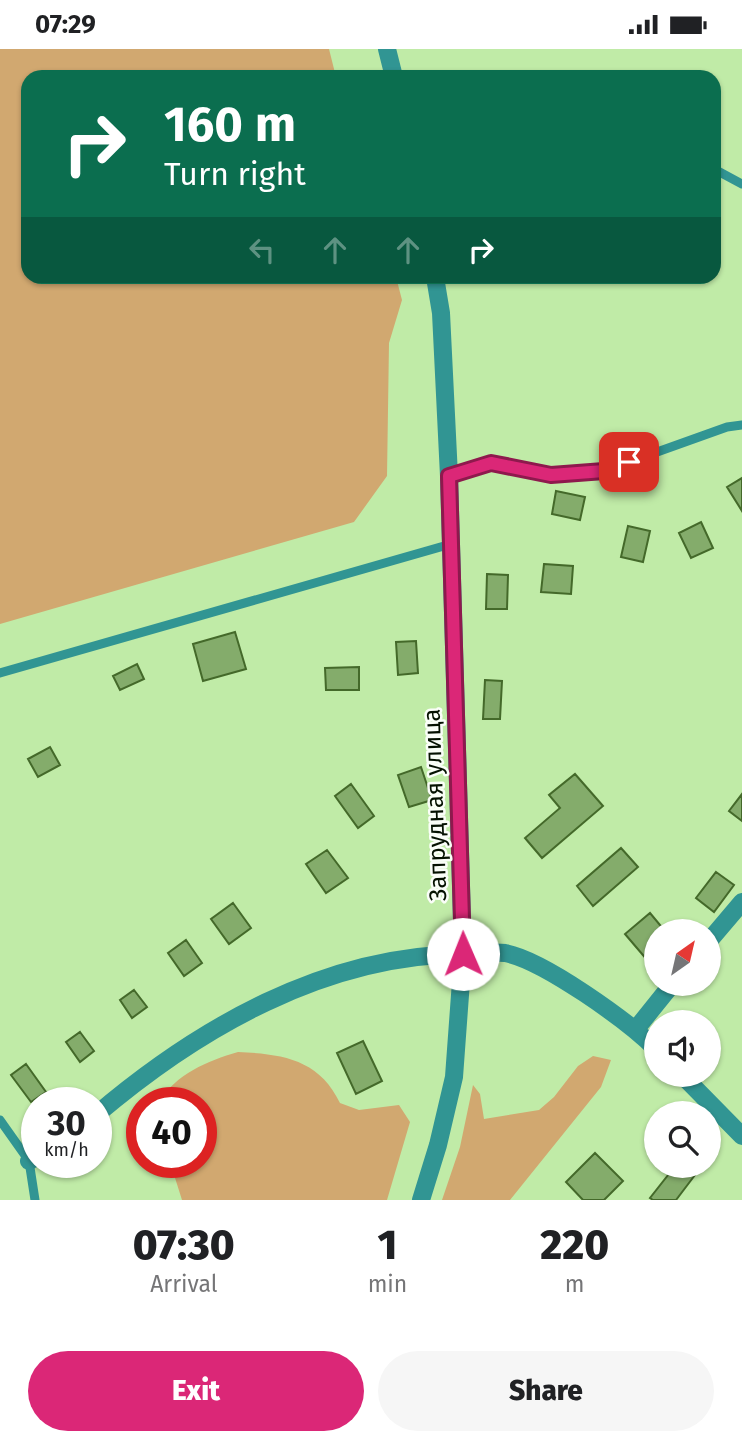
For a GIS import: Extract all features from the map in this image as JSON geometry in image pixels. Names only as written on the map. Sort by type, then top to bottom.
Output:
[{"type":"street","points":[[387,49],[392,70]]},
{"type":"street","name":"Запрудная улица","points":[[421,1200],[438,1145],[454,1077],[463,954],[449,482],[441,313],[436,284]]},
{"type":"street","points":[[721,927],[742,902]]},
{"type":"street","points":[[112,1101],[141,1076],[237,1017],[304,984],[415,957],[505,953],[543,968],[636,1028],[644,1036]]},
{"type":"street","points":[[636,1028],[662,996]]},
{"type":"street","points":[[694,1087],[742,1136]]},
{"type":"lane","points":[[721,173],[742,184]]},
{"type":"lane","points":[[449,482],[491,463],[551,475],[604,471],[727,427],[742,425]]},
{"type":"lane","points":[[0,673],[451,544]]},
{"type":"lane","points":[[0,1120],[21,1145]]},
{"type":"lane","points":[[34,1178],[35,1200]]},
{"type":"shaded area","points":[[0,49],[329,49],[334,70],[21,70],[21,284],[398,284],[402,300],[389,343],[387,476],[354,522],[0,624]]},
{"type":"shaded area","points":[[238,1052],[284,1057],[310,1068],[321,1077],[340,1103],[359,1110],[399,1105],[410,1122],[387,1200],[182,1200],[175,1178],[217,1178],[217,1087],[171,1087],[183,1076]]},
{"type":"shaded area","points":[[593,1056],[611,1060],[601,1087],[510,1200],[442,1200],[460,1147],[473,1085],[480,1094],[484,1119],[539,1110],[554,1097],[578,1066]]},
{"type":"building","points":[[742,478],[742,511],[727,487]]},
{"type":"building","points":[[556,491],[585,497],[580,520],[552,514]]},
{"type":"building","points":[[701,522],[713,548],[691,558],[679,533]]},
{"type":"building","points":[[628,526],[650,531],[643,562],[621,557]]},
{"type":"building","points":[[544,564],[573,566],[571,594],[541,592]]},
{"type":"building","points":[[487,574],[508,575],[507,609],[486,609]]},
{"type":"building","points":[[235,632],[246,669],[203,681],[193,644]]},
{"type":"building","points":[[416,641],[418,673],[398,675],[396,642]]},
{"type":"building","points":[[137,664],[144,679],[120,690],[113,676]]},
{"type":"building","points":[[359,667],[359,690],[326,690],[325,668]]},
{"type":"building","points":[[485,680],[502,681],[500,719],[483,719]]},
{"type":"building","points":[[50,747],[60,765],[38,777],[28,759]]},
{"type":"building","points":[[421,767],[432,800],[409,807],[398,775]]},
{"type":"building","points":[[575,774],[603,806],[542,858],[525,838],[560,808],[549,795]]},
{"type":"building","points":[[351,784],[374,816],[358,828],[335,796]]},
{"type":"building","points":[[742,794],[742,821],[729,811]]},
{"type":"building","points":[[621,848],[638,867],[593,906],[577,886]]},
{"type":"building","points":[[327,850],[348,878],[326,893],[306,864]]},
{"type":"building","points":[[716,872],[734,885],[714,912],[696,898]]},
{"type":"building","points":[[233,903],[251,928],[229,944],[211,919]]},
{"type":"building","points":[[650,913],[655,919],[644,919],[644,956],[625,934]]},
{"type":"building","points":[[186,940],[202,963],[184,976],[168,953]]},
{"type":"building","points":[[134,990],[147,1007],[132,1018],[120,1000]]},
{"type":"building","points":[[80,1032],[94,1051],[80,1062],[66,1042]]},
{"type":"building","points":[[363,1041],[382,1081],[356,1094],[337,1053]]},
{"type":"building","points":[[26,1064],[42,1087],[21,1088],[11,1075]]},
{"type":"building","points":[[595,1153],[623,1181],[604,1200],[583,1200],[566,1182]]},
{"type":"building","points":[[666,1178],[693,1178],[676,1200],[650,1198]]},
{"type":"route","points":[[463,954],[449,476],[491,463],[551,475],[604,471],[629,462]]}]
